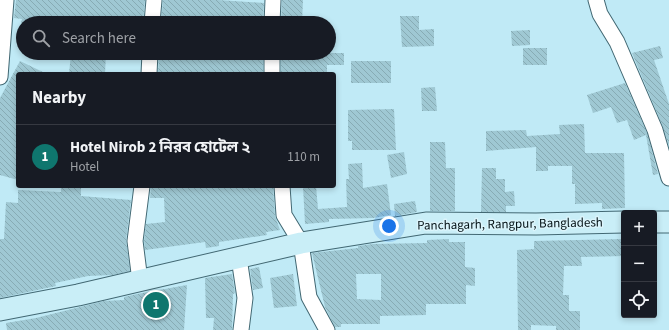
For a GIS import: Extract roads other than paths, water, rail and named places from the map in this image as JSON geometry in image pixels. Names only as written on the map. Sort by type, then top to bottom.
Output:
[{"type":"street","points":[[0,77],[6,0]]},
{"type":"street","points":[[153,16],[154,0]]},
{"type":"street","points":[[272,16],[273,0]]},
{"type":"street","points":[[596,0],[600,14],[616,42],[655,130],[669,178]]},
{"type":"street","points":[[150,60],[150,72]]},
{"type":"street","points":[[272,60],[272,72]]},
{"type":"street","points":[[140,281],[135,241],[142,188]]},
{"type":"street","points":[[282,188],[284,215],[301,243],[309,297],[327,330]]},
{"type":"street","name":"Panchagarh, Rangpur, Bangladesh","points":[[0,310],[78,295],[301,243],[426,223],[621,222]]},
{"type":"street","points":[[657,222],[669,222]]},
{"type":"street","points":[[239,258],[245,298],[241,330]]},
{"type":"place","name":"Hotel Nirob 2 নিরব হোটেল ২","points":[[156,305]]}]
